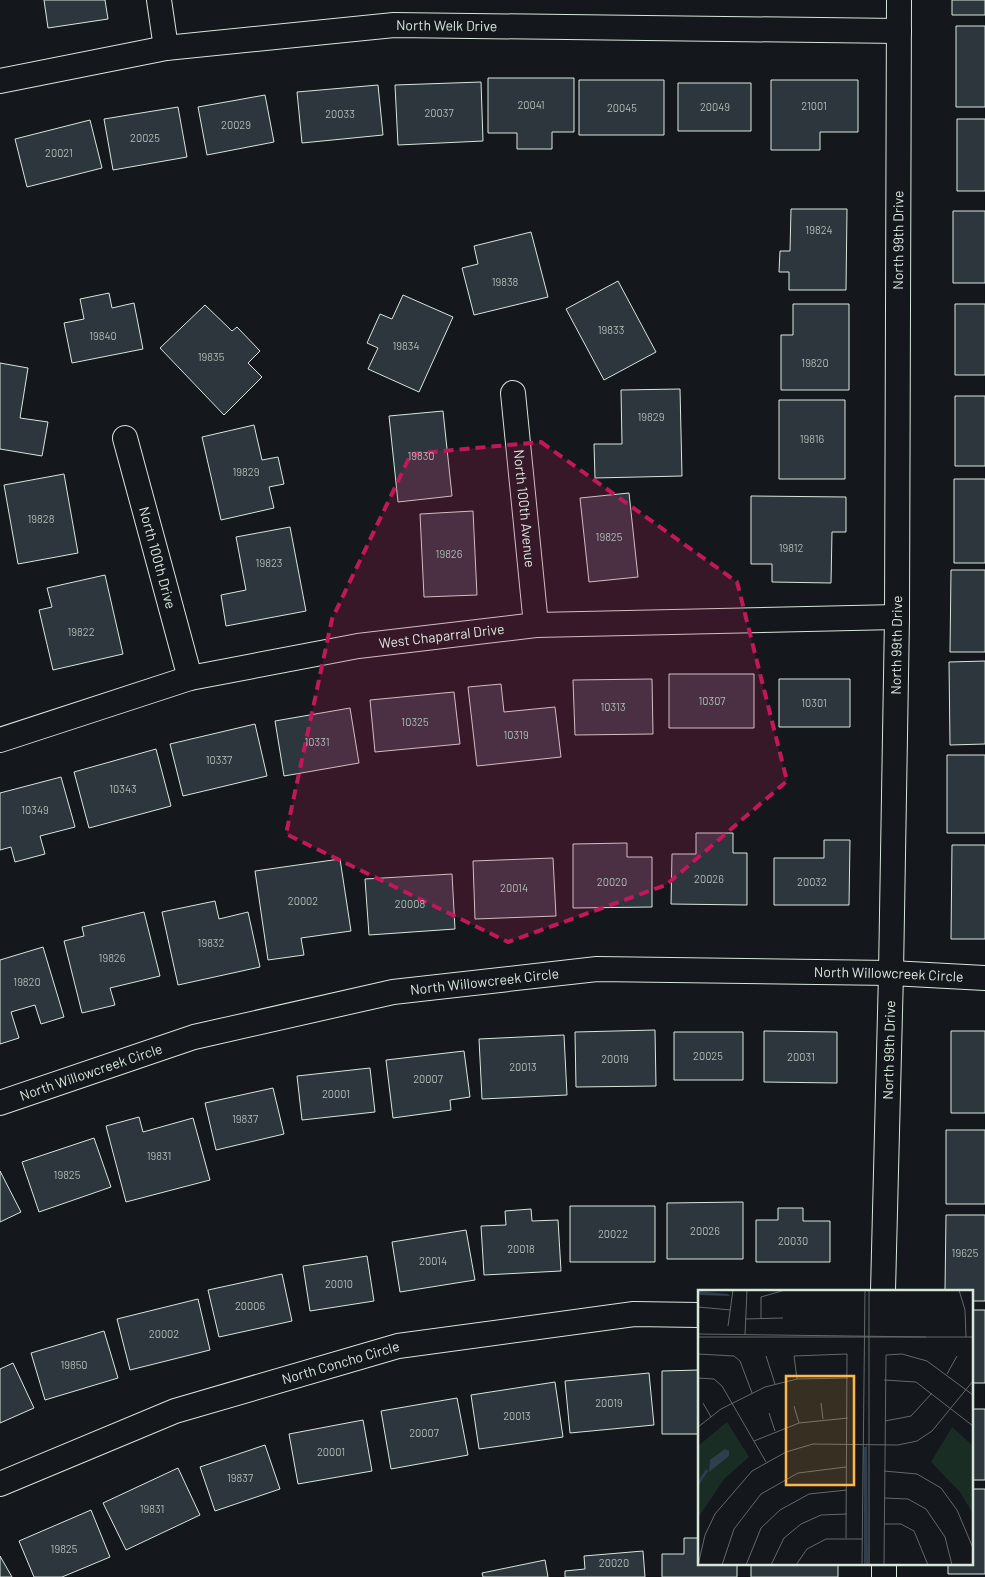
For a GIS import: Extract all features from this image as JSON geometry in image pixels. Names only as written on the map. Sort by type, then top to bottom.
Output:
[{"type":"street","points":[[159,0],[166,48]]},
{"type":"street","name":"North 99th Drive","points":[[883,1290],[897,617],[899,0]]},
{"type":"street","name":"North Welk Drive","points":[[0,81],[166,48],[394,25],[899,31]]},
{"type":"street","name":"North 100th Avenue","points":[[513,393],[536,625]]},
{"type":"street","name":"North 100th Drive","points":[[125,438],[190,678]]},
{"type":"street","name":"West Chaparral Drive","points":[[0,740],[190,678],[358,646],[536,625],[897,617]]},
{"type":"street","name":"North Willowcreek Circle","points":[[0,1103],[194,1037],[394,992],[597,969],[891,974],[985,978]]},
{"type":"street","name":"North Concho Circle","points":[[0,1484],[175,1411],[398,1346],[634,1314],[698,1315]]},
{"type":"street","points":[[884,1564],[884,1577]]},
{"type":"highlighted area","points":[[541,442],[737,582],[787,781],[666,885],[508,942],[286,834],[332,619],[411,454]]},
{"type":"building","points":[[44,0],[105,0],[108,19],[48,28]]},
{"type":"building","points":[[952,0],[985,0],[985,15],[952,15]]},
{"type":"building","points":[[956,26],[985,26],[985,107],[956,107]]},
{"type":"building","points":[[488,78],[574,78],[574,132],[552,132],[552,149],[517,149],[517,133],[488,133]]},
{"type":"building","points":[[579,80],[664,80],[664,135],[579,135]]},
{"type":"building","points":[[771,80],[858,80],[858,132],[820,132],[820,150],[771,150]]},
{"type":"building","points":[[481,82],[483,141],[398,145],[395,85]]},
{"type":"building","points":[[678,83],[751,83],[751,131],[678,131]]},
{"type":"building","points":[[378,85],[383,135],[302,143],[297,92]]},
{"type":"building","points":[[265,95],[274,142],[207,155],[198,107]]},
{"type":"building","points":[[178,107],[187,157],[113,170],[104,119]]},
{"type":"building","points":[[957,119],[985,119],[985,191],[957,191]]},
{"type":"building","points":[[90,120],[102,168],[27,187],[15,139]]},
{"type":"building","points":[[791,209],[847,209],[846,290],[789,290],[789,272],[779,272],[780,251],[790,251]]},
{"type":"building","points":[[953,211],[985,211],[985,283],[953,283]]},
{"type":"building","points":[[531,232],[548,297],[474,315],[462,268],[478,264],[474,246]]},
{"type":"building","points":[[618,281],[656,352],[604,380],[566,309]]},
{"type":"building","points":[[109,293],[112,308],[134,303],[143,349],[72,363],[64,323],[84,319],[80,299]]},
{"type":"building","points":[[403,295],[453,317],[419,392],[368,369],[378,348],[367,343],[380,314],[392,319]]},
{"type":"building","points":[[793,304],[849,304],[849,390],[781,390],[781,335],[793,335]]},
{"type":"building","points":[[955,304],[985,304],[985,375],[955,375]]},
{"type":"building","points":[[205,305],[232,331],[237,327],[260,351],[248,363],[262,377],[224,415],[160,348]]},
{"type":"building","points":[[0,363],[28,368],[20,418],[48,422],[42,456],[0,449]]},
{"type":"building","points":[[680,389],[682,476],[595,478],[594,444],[622,444],[621,390]]},
{"type":"building","points":[[955,396],[985,396],[985,466],[955,466]]},
{"type":"building","points":[[779,400],[845,400],[845,479],[779,479]]},
{"type":"building","points":[[443,411],[452,496],[398,502],[389,416]]},
{"type":"building","points":[[254,425],[262,460],[278,457],[284,484],[269,487],[274,508],[221,520],[202,437]]},
{"type":"building","points":[[64,474],[78,553],[18,564],[4,485]]},
{"type":"building","points":[[954,479],[985,479],[985,563],[954,563]]},
{"type":"building","points":[[629,493],[638,577],[589,582],[580,498]]},
{"type":"building","points":[[751,496],[846,497],[846,532],[832,532],[831,583],[772,582],[772,564],[751,564]]},
{"type":"building","points":[[473,511],[477,595],[424,597],[420,514]]},
{"type":"building","points":[[290,527],[306,611],[226,626],[221,595],[246,590],[236,537]]},
{"type":"building","points":[[951,570],[985,570],[985,652],[950,652]]},
{"type":"building","points":[[105,575],[123,654],[53,670],[39,610],[52,607],[47,588]]},
{"type":"building","points":[[985,661],[985,744],[950,745],[949,662]]},
{"type":"building","points":[[669,674],[754,674],[754,728],[669,728]]},
{"type":"building","points":[[652,679],[653,734],[575,735],[573,680]]},
{"type":"building","points":[[779,679],[850,679],[850,727],[779,727]]},
{"type":"building","points":[[501,684],[504,712],[555,707],[561,757],[477,766],[468,687]]},
{"type":"building","points":[[454,692],[460,744],[375,752],[370,700]]},
{"type":"building","points":[[350,708],[359,763],[284,776],[275,721]]},
{"type":"building","points":[[255,724],[267,776],[183,796],[170,744]]},
{"type":"building","points":[[156,749],[171,806],[89,828],[74,772]]},
{"type":"building","points":[[947,755],[985,755],[985,833],[947,833]]},
{"type":"building","points":[[61,777],[75,827],[40,836],[45,854],[15,862],[11,847],[0,850],[0,793]]},
{"type":"building","points":[[696,833],[733,833],[733,853],[747,853],[747,905],[671,904],[672,854],[696,854]]},
{"type":"building","points":[[824,840],[850,840],[849,905],[774,905],[774,858],[824,858]]},
{"type":"building","points":[[627,843],[627,857],[652,857],[652,907],[573,908],[573,844]]},
{"type":"building","points":[[952,845],[985,845],[985,939],[951,939]]},
{"type":"building","points":[[553,858],[556,916],[475,919],[473,861]]},
{"type":"building","points":[[340,859],[351,931],[301,938],[304,955],[268,960],[255,871]]},
{"type":"building","points":[[452,874],[455,929],[369,935],[365,879]]},
{"type":"building","points":[[215,901],[219,919],[248,912],[260,967],[178,985],[162,912]]},
{"type":"building","points":[[144,912],[160,976],[110,988],[115,1005],[82,1013],[64,941],[84,936],[82,927]]},
{"type":"building","points":[[43,947],[64,1017],[41,1024],[35,1005],[11,1012],[19,1038],[0,1044],[0,960]]},
{"type":"building","points":[[655,1030],[656,1086],[576,1087],[575,1032]]},
{"type":"building","points":[[764,1031],[837,1032],[837,1083],[764,1082]]},
{"type":"building","points":[[951,1031],[985,1031],[985,1113],[951,1113]]},
{"type":"building","points":[[674,1032],[743,1032],[743,1080],[674,1080]]},
{"type":"building","points":[[564,1035],[567,1095],[482,1099],[479,1039]]},
{"type":"building","points":[[464,1051],[470,1097],[450,1100],[451,1110],[393,1118],[386,1060]]},
{"type":"building","points":[[370,1068],[375,1112],[302,1120],[297,1076]]},
{"type":"building","points":[[273,1088],[284,1134],[216,1150],[205,1103]]},
{"type":"building","points":[[139,1117],[143,1132],[193,1118],[210,1180],[126,1202],[106,1126]]},
{"type":"building","points":[[946,1130],[985,1130],[985,1204],[946,1204]]},
{"type":"building","points":[[94,1138],[111,1187],[39,1212],[22,1162]]},
{"type":"building","points":[[0,1171],[21,1212],[0,1222]]},
{"type":"building","points":[[743,1202],[743,1259],[667,1259],[667,1203]]},
{"type":"building","points":[[570,1206],[655,1206],[655,1262],[570,1262]]},
{"type":"building","points":[[778,1208],[803,1208],[803,1221],[830,1221],[830,1262],[756,1262],[756,1220],[778,1220]]},
{"type":"building","points":[[531,1209],[532,1221],[558,1220],[561,1271],[484,1275],[481,1226],[506,1225],[505,1211]]},
{"type":"building","points":[[946,1215],[985,1215],[985,1301],[972,1301],[972,1290],[945,1290]]},
{"type":"building","points":[[466,1230],[475,1280],[400,1292],[392,1242]]},
{"type":"building","points":[[367,1256],[374,1301],[310,1311],[303,1266]]},
{"type":"building","points":[[282,1274],[292,1321],[219,1337],[208,1290]]},
{"type":"building","points":[[198,1299],[210,1350],[130,1370],[117,1319]]},
{"type":"building","points":[[972,1310],[985,1310],[985,1383],[972,1383]]},
{"type":"building","points":[[104,1331],[118,1378],[45,1400],[31,1353]]},
{"type":"building","points":[[13,1363],[34,1408],[0,1423],[0,1369]]},
{"type":"building","points":[[698,1370],[698,1434],[662,1434],[662,1371]]},
{"type":"building","points":[[649,1373],[654,1425],[570,1433],[565,1381]]},
{"type":"building","points":[[555,1382],[563,1437],[479,1449],[471,1395]]},
{"type":"building","points":[[457,1398],[468,1455],[391,1469],[381,1411]]},
{"type":"building","points":[[972,1409],[985,1409],[985,1480],[972,1480]]},
{"type":"building","points":[[363,1420],[372,1471],[298,1484],[289,1434]]},
{"type":"building","points":[[265,1445],[280,1489],[215,1511],[200,1467]]},
{"type":"building","points":[[178,1468],[200,1515],[126,1550],[103,1503]]},
{"type":"building","points":[[972,1489],[985,1489],[985,1574],[948,1574],[948,1564],[972,1564]]},
{"type":"building","points":[[91,1510],[110,1557],[62,1577],[34,1577],[19,1541]]},
{"type":"building","points":[[684,1538],[698,1538],[698,1564],[737,1564],[737,1577],[662,1577],[662,1554],[684,1554]]},
{"type":"building","points":[[643,1551],[645,1577],[565,1577],[565,1571],[585,1569],[584,1556]]},
{"type":"building","points":[[0,1556],[12,1577],[0,1577]]},
{"type":"building","points":[[545,1560],[548,1577],[483,1577],[482,1573]]},
{"type":"building","points":[[751,1564],[838,1564],[838,1577],[751,1577]]}]
